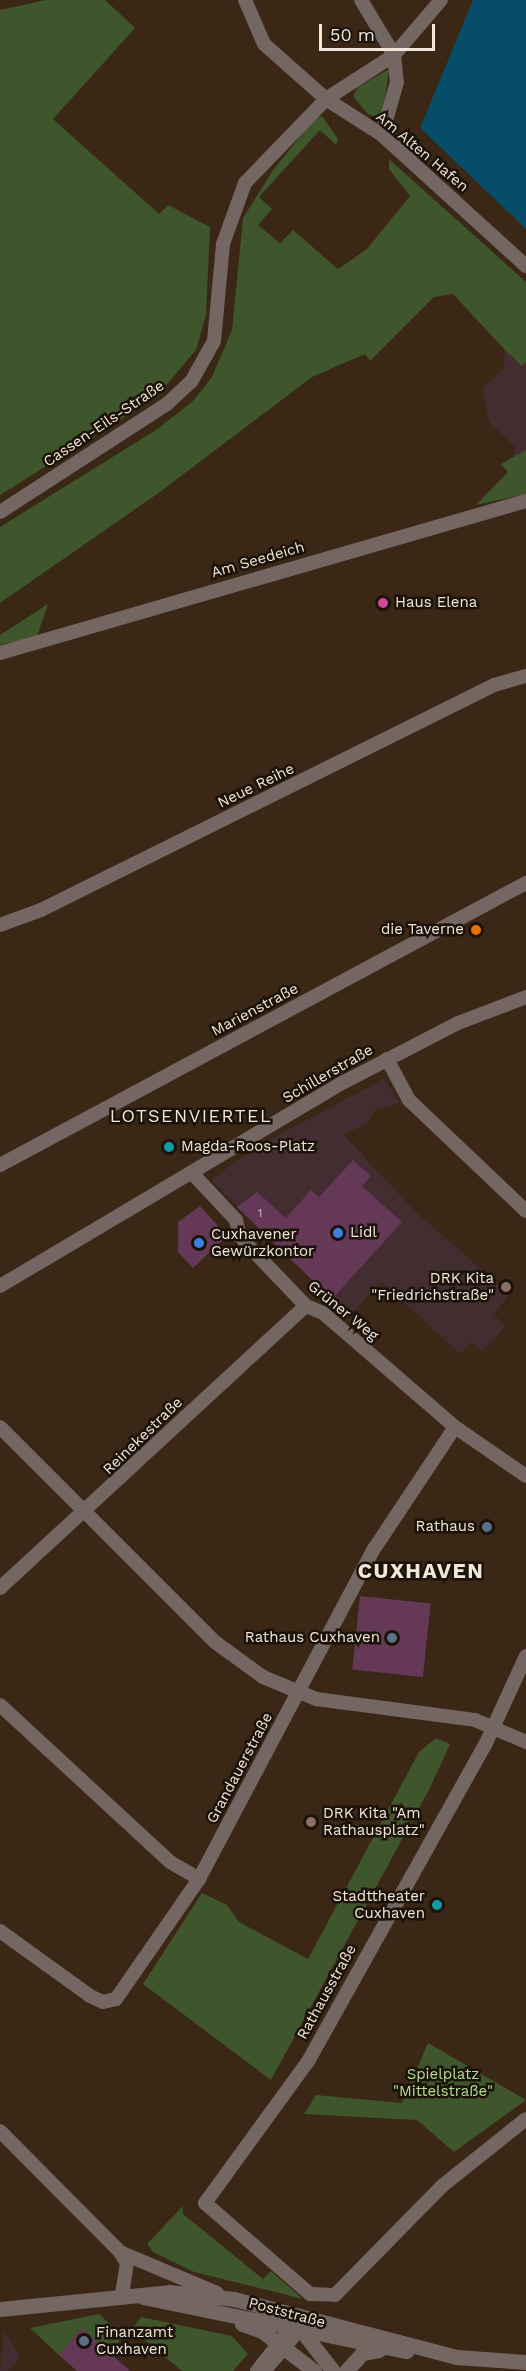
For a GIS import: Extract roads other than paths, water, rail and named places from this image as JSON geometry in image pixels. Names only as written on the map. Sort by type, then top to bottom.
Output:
[{"type":"street","name":"Am Alten Hafen","points":[[245,0],[264,44],[326,99],[382,135],[526,266]]},
{"type":"street","points":[[361,0],[394,56],[397,82],[382,135]]},
{"type":"street","points":[[326,99],[394,56],[441,0]]},
{"type":"street","name":"Cassen-Eils-Straße","points":[[0,512],[167,404],[191,382],[214,341],[223,244],[236,201],[260,166],[326,99]]},
{"type":"street","name":"Am Seedeich","points":[[0,653],[526,501]]},
{"type":"street","name":"Neue Reihe","points":[[0,925],[41,910],[494,685],[526,676]]},
{"type":"street","name":"Marienstraße","points":[[0,1165],[526,883]]},
{"type":"street","name":"Schillerstraße","points":[[0,1286],[387,1059],[526,997]]},
{"type":"street","points":[[387,1059],[409,1100],[526,1211]]},
{"type":"street","name":"Grüner Weg","points":[[192,1173],[236,1220],[240,1237],[306,1306],[323,1313],[455,1427],[526,1476]]},
{"type":"street","name":"Reinekestraße","points":[[0,1588],[85,1514],[306,1306]]},
{"type":"street","points":[[0,1427],[215,1642],[263,1677],[298,1693],[493,1726],[526,1742]]},
{"type":"street","name":"Grandauerstraße","points":[[0,1930],[90,1996],[103,2002],[116,1999],[199,1879],[391,1520],[455,1427]]},
{"type":"street","name":"Rathausstraße","points":[[523,2124],[393,2232],[345,2290],[325,2298],[310,2294],[205,2203],[288,2096],[493,1726],[526,1656]]},
{"type":"street","points":[[0,1705],[170,1862],[199,1879]]},
{"type":"street","points":[[0,2131],[120,2252],[127,2263],[128,2294]]},
{"type":"street","points":[[120,2252],[157,2272],[234,2299]]},
{"type":"street","name":"Poststraße","points":[[128,2294],[170,2306],[227,2312],[437,2351],[526,2362]]},
{"type":"street","name":"Poststraße","points":[[0,2309],[128,2294],[234,2299],[299,2325],[392,2350],[437,2351]]},
{"type":"street","points":[[170,2306],[243,2324],[281,2346],[314,2371]]},
{"type":"street","points":[[257,2371],[299,2325],[333,2371]]},
{"type":"street","points":[[264,2371],[281,2346]]},
{"type":"street","points":[[346,2371],[362,2353],[392,2350]]},
{"type":"water","points":[[473,0],[526,0],[526,229],[420,128]]},
{"type":"place","name":"Haus Elena","points":[[383,603]]},
{"type":"place","name":"die Taverne","points":[[476,930]]},
{"type":"place","name":"Magda-Roos-Platz","points":[[169,1147]]},
{"type":"place","name":"Lidl","points":[[338,1233]]},
{"type":"place","name":"Cuxhavener Gewürzkontor","points":[[199,1243]]},
{"type":"place","name":"DRK Kita \"Friedrichstraße\"","points":[[506,1287]]},
{"type":"place","name":"Rathaus","points":[[487,1527]]},
{"type":"place","name":"Rathaus Cuxhaven","points":[[392,1638]]},
{"type":"place","name":"DRK Kita \"Am Rathausplatz\"","points":[[311,1822]]},
{"type":"place","name":"Stadttheater Cuxhaven","points":[[437,1905]]},
{"type":"place","name":"Finanzamt Cuxhaven","points":[[84,2341]]},
{"type":"district","name":"LOTSENVIERTEL","points":[[191,1116]]},
{"type":"district","name":"CUXHAVEN","points":[[421,1571]]},
{"type":"park label","name":"Spielplatz \"Mittelstraße\"","points":[[443,2082]]}]
